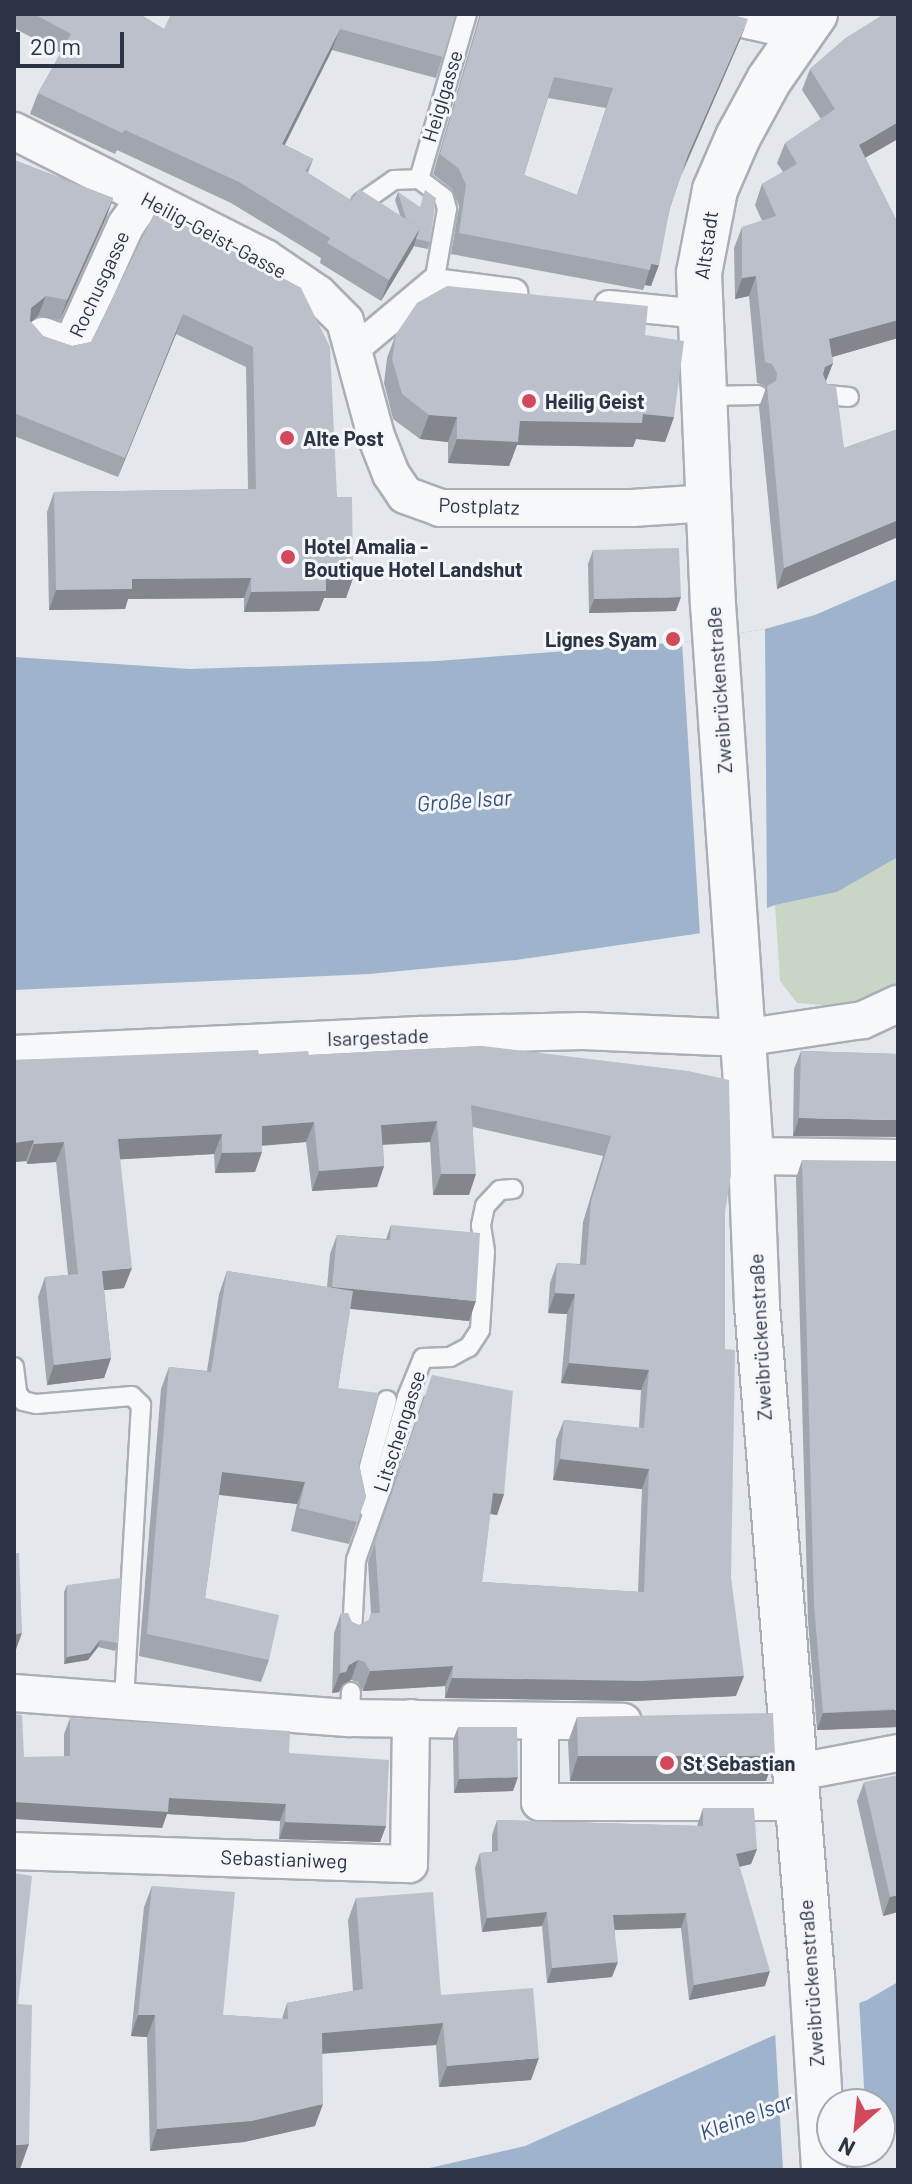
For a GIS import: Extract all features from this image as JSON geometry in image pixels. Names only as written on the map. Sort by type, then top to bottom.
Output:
[{"type":"street","points":[[720,14],[808,23]]},
{"type":"street","name":"Altstadt","points":[[710,503],[699,273],[715,190],[738,137],[808,23]]},
{"type":"street","name":"Heilig-Geist-Gasse","points":[[14,131],[265,258],[318,294],[345,321],[354,350]]},
{"type":"street","name":"Rochusgasse","points":[[43,336],[71,346],[126,225],[145,198]]},
{"type":"street","points":[[354,350],[434,283],[543,298]]},
{"type":"street","points":[[575,302],[700,314]]},
{"type":"street","name":"Postplatz","points":[[354,350],[376,436],[391,474],[405,495],[440,508],[632,508],[710,503]]},
{"type":"street","name":"Zweibrückenstraße","points":[[710,503],[733,926],[751,1156],[773,1715],[794,1788],[812,1984],[824,2170]]},
{"type":"street","name":"Isargestade","points":[[14,1054],[420,1035],[583,1031],[742,1038],[863,1020],[898,1004]]},
{"type":"street","points":[[751,1156],[898,1158]]},
{"type":"street","points":[[14,1693],[124,1701],[350,1705],[411,1718],[540,1723],[649,1722]]},
{"type":"street","name":"Sebastianiweg","points":[[14,1851],[409,1864],[411,1718]]},
{"type":"street","points":[[540,1723],[540,1802],[794,1788],[898,1753]]},
{"type":"lane","name":"Heiglgasse","points":[[419,179],[467,14]]},
{"type":"lane","points":[[361,203],[394,180],[419,179],[444,198],[447,209],[434,283]]},
{"type":"lane","points":[[706,396],[758,395]]},
{"type":"lane","points":[[827,395],[849,397]]},
{"type":"lane","name":"Litschengasse","points":[[352,1633],[356,1560],[423,1358],[450,1357],[469,1347],[480,1330],[485,1206],[500,1190],[513,1189]]},
{"type":"lane","points":[[14,1367],[17,1393],[23,1401],[36,1404],[132,1396],[141,1405],[124,1701]]},
{"type":"lane","points":[[370,1518],[363,1489],[387,1400]]},
{"type":"green space","points":[[898,857],[898,983],[848,1007],[797,1003],[780,981],[775,905],[837,892]]},
{"type":"water","name":"Große Isar","points":[[898,579],[898,857],[837,892],[775,905],[702,933],[516,960],[369,974],[14,990],[14,657],[190,669],[437,661],[682,642],[765,629],[815,615]]},
{"type":"water","name":"Kleine Isar","points":[[898,1982],[898,2124],[896,2088],[816,2088],[816,2133],[795,2170],[421,2170],[525,2146],[770,2037],[867,2000]]},
{"type":"pier","points":[[765,629],[767,912],[700,935],[682,642]]},
{"type":"pier","points":[[859,1998],[864,2088],[816,2088],[816,2143],[805,2170],[783,2170],[775,2031]]},
{"type":"building","points":[[34,14],[139,14],[164,29],[171,14],[456,14],[443,57],[340,29],[282,144],[313,159],[305,171],[352,201],[359,189],[420,228],[389,280],[327,243],[330,238],[239,182],[125,130],[122,133],[38,93],[71,34]]},
{"type":"building","points":[[481,14],[729,14],[748,19],[688,155],[670,208],[659,265],[651,264],[650,270],[459,233],[466,185],[459,169],[440,154]],"holes":[[[554,77],[613,88],[577,195],[524,175]]]},
{"type":"building","points":[[884,14],[898,14],[898,122],[859,145],[898,223],[898,320],[829,339],[833,363],[825,367],[823,374],[827,384],[836,386],[844,448],[898,429],[898,520],[784,568],[767,386],[776,381],[777,373],[772,364],[765,362],[756,276],[742,278],[742,227],[776,216],[762,184],[797,164],[785,143],[835,109],[810,69],[847,37]]},
{"type":"building","points":[[14,160],[113,198],[67,300],[46,296],[31,308],[30,321],[43,336],[72,346],[91,342],[156,210],[301,288],[330,347],[337,497],[352,497],[353,578],[326,579],[326,591],[251,592],[251,578],[132,579],[132,589],[56,590],[54,492],[256,489],[253,347],[183,314],[125,458],[14,413]]},
{"type":"building","points":[[425,190],[436,198],[430,242],[416,239],[420,228],[406,219],[398,192],[420,207]]},
{"type":"building","name":"Heilig Geist","points":[[447,286],[648,306],[645,335],[684,341],[674,417],[643,414],[642,423],[520,421],[518,442],[457,439],[457,417],[429,415],[402,394],[392,359],[396,334],[417,303]]},
{"type":"building","points":[[679,548],[681,597],[594,599],[593,550]]},
{"type":"building","points":[[483,1046],[688,1071],[729,1080],[731,1174],[725,1212],[725,1349],[735,1350],[731,1578],[744,1676],[641,1681],[452,1678],[453,1666],[370,1671],[365,1662],[358,1660],[349,1665],[346,1672],[340,1673],[341,1613],[348,1613],[352,1622],[359,1625],[369,1620],[371,1613],[380,1613],[375,1542],[432,1375],[513,1391],[504,1494],[493,1493],[482,1582],[644,1592],[649,1469],[560,1459],[564,1420],[644,1428],[649,1370],[569,1363],[575,1294],[555,1293],[557,1263],[586,1265],[591,1202],[611,1136],[471,1105],[476,1174],[441,1174],[437,1121],[381,1125],[384,1166],[319,1171],[314,1122],[262,1126],[262,1152],[222,1153],[222,1134],[118,1139],[132,1268],[102,1271],[111,1358],[54,1365],[45,1277],[78,1274],[64,1142],[34,1144],[34,1140],[14,1143],[14,1060],[258,1050],[259,1054],[308,1051],[309,1055]]},
{"type":"building","points":[[801,1051],[898,1054],[898,1120],[799,1118]]},
{"type":"building","points":[[802,1160],[898,1161],[898,1709],[823,1713],[814,1604]]},
{"type":"building","points":[[391,1225],[480,1233],[476,1301],[332,1287],[337,1235],[390,1240]]},
{"type":"building","points":[[227,1271],[353,1291],[338,1388],[379,1393],[359,1464],[366,1497],[357,1522],[299,1508],[305,1482],[222,1472],[205,1598],[279,1615],[269,1660],[147,1634],[169,1367],[211,1372]]},
{"type":"building","points":[[14,1553],[19,1553],[22,1633],[14,1634]]},
{"type":"building","points":[[121,1578],[118,1643],[100,1640],[90,1653],[67,1657],[67,1585]]},
{"type":"building","points":[[773,1713],[775,1756],[578,1756],[577,1717]]},
{"type":"building","points":[[14,1714],[22,1715],[24,1757],[70,1756],[70,1718],[290,1731],[289,1753],[389,1760],[386,1826],[285,1822],[286,1804],[169,1798],[168,1812],[14,1802]]},
{"type":"building","points":[[458,1727],[517,1727],[518,1777],[459,1779]]},
{"type":"building","points":[[898,1775],[898,1895],[890,1897],[864,1782]]},
{"type":"building","points":[[703,1808],[754,1808],[757,1849],[736,1854],[770,1971],[694,1985],[686,1913],[613,1915],[618,1962],[552,1968],[547,1912],[487,1918],[480,1853],[498,1851],[497,1820],[703,1826]]},
{"type":"building","points":[[14,1873],[32,1876],[18,2004],[32,2005],[29,2144],[14,2145]]},
{"type":"building","points":[[152,1886],[235,1892],[223,2015],[288,2019],[287,2003],[363,1989],[356,1898],[433,1892],[441,1995],[533,1988],[539,2058],[447,2066],[443,2023],[322,2033],[323,2104],[252,2121],[157,2129],[155,2015],[138,2015]]},
{"type":"place","name":"Heilig Geist","points":[[529,401]]},
{"type":"place","name":"Alte Post","points":[[287,438]]},
{"type":"place","name":"Hotel Amalia - Boutique Hotel Landshut","points":[[288,557]]},
{"type":"place","name":"Lignes Syam","points":[[673,639]]},
{"type":"place","name":"St Sebastian","points":[[667,1763]]}]
